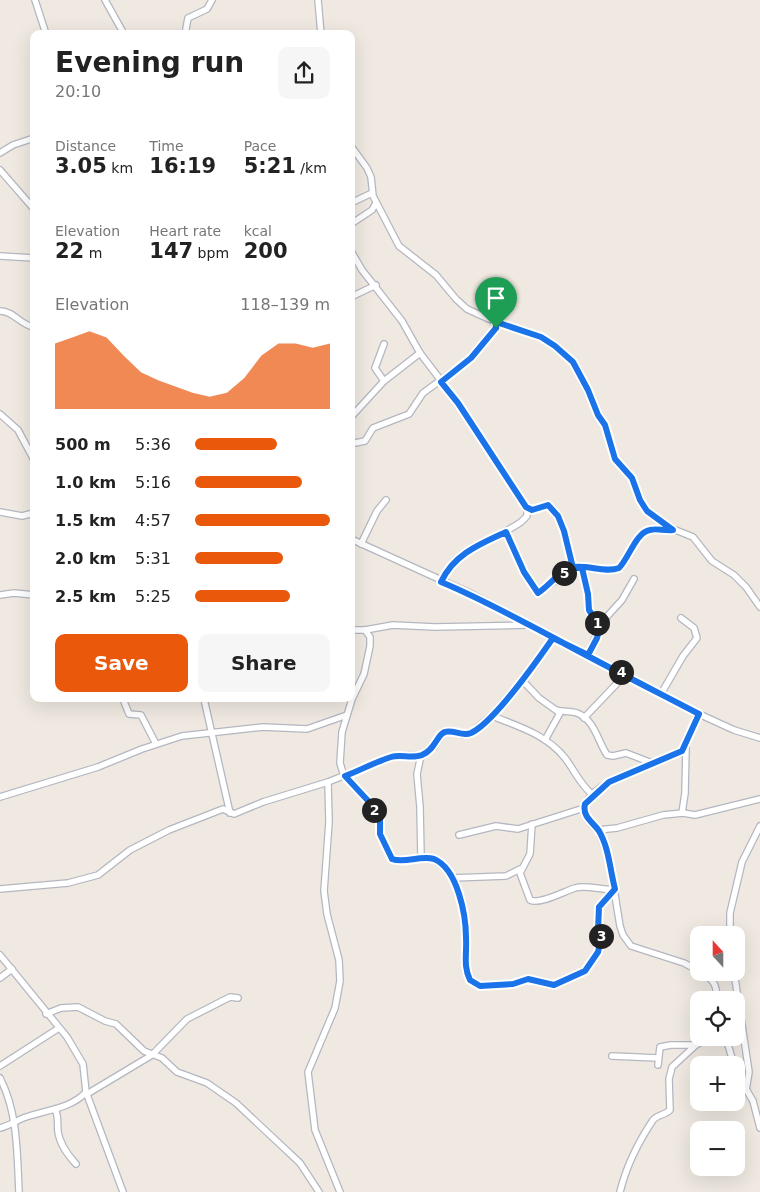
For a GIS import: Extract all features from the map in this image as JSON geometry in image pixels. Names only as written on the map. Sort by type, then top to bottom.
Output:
[{"type":"street","points":[[35,0],[45,30]]},
{"type":"street","points":[[105,0],[122,30]]},
{"type":"street","points":[[186,30],[188,18],[207,9],[212,0]]},
{"type":"street","points":[[318,0],[321,30]]},
{"type":"street","points":[[0,153],[13,145],[30,139]]},
{"type":"street","points":[[355,152],[367,168],[376,203],[397,242],[406,252],[436,275],[451,294],[467,309],[496,322],[541,337],[555,346],[573,362],[588,390],[598,415],[605,425],[615,459],[632,478],[640,500],[647,511],[673,530],[694,537],[712,561],[734,575],[746,587],[760,607]]},
{"type":"street","points":[[1,173],[30,205]]},
{"type":"street","points":[[355,201],[372,193]]},
{"type":"street","points":[[355,221],[372,210],[376,203]]},
{"type":"street","points":[[0,256],[30,258]]},
{"type":"street","points":[[355,258],[362,270],[405,326],[420,354],[458,403],[526,507],[532,510],[548,505],[552,507],[564,531],[573,568]]},
{"type":"street","points":[[355,295],[376,286]]},
{"type":"street","points":[[0,311],[10,312],[20,322],[30,326]]},
{"type":"street","points":[[355,443],[365,441],[373,428],[409,414],[423,394],[471,358],[496,328],[496,322]]},
{"type":"street","points":[[384,344],[375,368],[384,381]]},
{"type":"street","points":[[355,413],[384,381],[420,354]]},
{"type":"street","points":[[1,416],[18,430],[30,452]]},
{"type":"street","points":[[361,544],[377,511],[386,500]]},
{"type":"street","points":[[441,582],[461,555],[473,547],[506,532],[526,516],[526,507]]},
{"type":"street","points":[[0,512],[22,516],[30,514]]},
{"type":"street","points":[[506,532],[524,572],[536,593],[539,593],[573,568],[612,570],[619,568],[640,534],[650,529],[662,532],[673,530]]},
{"type":"street","points":[[355,542],[441,582],[472,594],[699,714],[734,730],[760,738]]},
{"type":"street","points":[[582,568],[588,594],[589,610],[600,627]]},
{"type":"street","points":[[588,655],[597,638],[600,627],[606,617],[622,600],[634,578]]},
{"type":"street","points":[[0,594],[30,595]]},
{"type":"street","points":[[661,694],[696,638],[694,628],[681,618]]},
{"type":"street","points":[[355,630],[393,625],[435,627],[530,625]]},
{"type":"street","points":[[355,696],[364,674],[370,646],[370,638],[365,630]]},
{"type":"street","points":[[0,889],[68,883],[98,875],[130,850],[169,830],[221,810],[234,814],[263,802],[345,776],[393,756],[421,755],[434,748],[443,732],[468,734],[492,716],[553,638]]},
{"type":"street","points":[[584,718],[625,674]]},
{"type":"street","points":[[522,680],[539,698],[557,710],[576,713],[584,718],[596,732],[607,755],[613,756],[626,752],[652,763]]},
{"type":"street","points":[[124,702],[129,714],[141,715],[156,744]]},
{"type":"street","points":[[205,702],[230,813]]},
{"type":"street","points":[[352,702],[347,715],[340,751],[341,767],[345,776],[372,805],[380,820],[380,834],[392,859],[421,857],[439,862],[452,878],[464,916],[467,972],[470,980],[480,986],[513,984],[528,979],[554,985],[585,971],[598,952],[600,943],[598,930],[599,907],[614,889]]},
{"type":"street","points":[[545,740],[560,715],[557,710]]},
{"type":"street","points":[[682,813],[685,793],[686,748],[699,714]]},
{"type":"street","points":[[0,797],[104,765],[156,744],[182,736],[263,727],[307,729],[347,715]]},
{"type":"street","points":[[492,716],[534,733],[545,740],[563,756],[585,789],[593,794]]},
{"type":"street","points":[[459,835],[496,826],[518,829],[584,808],[593,794],[609,782],[652,763],[672,757],[686,748]]},
{"type":"street","points":[[421,755],[417,774],[421,857]]},
{"type":"street","points":[[328,782],[329,822],[324,891],[327,914],[338,960],[340,982],[335,1008],[308,1072],[316,1130],[340,1192]]},
{"type":"street","points":[[598,830],[617,828],[658,816],[682,813],[695,815],[760,799]]},
{"type":"street","points":[[584,808],[588,820],[598,830],[609,858],[620,926],[628,943],[690,966]]},
{"type":"street","points":[[452,878],[506,876],[520,869],[530,854],[532,824]]},
{"type":"street","points":[[730,926],[730,913],[742,862],[760,826]]},
{"type":"street","points":[[520,869],[528,897],[534,902],[579,887],[603,890],[614,889]]},
{"type":"street","points":[[0,955],[59,1028],[83,1064],[87,1093],[124,1192]]},
{"type":"street","points":[[0,978],[12,969]]},
{"type":"street","points":[[735,981],[749,1072],[746,1090],[755,1106],[760,1128]]},
{"type":"street","points":[[0,1128],[55,1108],[60,1109],[71,1101],[79,1100],[87,1093],[111,1082],[152,1054],[187,1019],[230,997],[238,998]]},
{"type":"street","points":[[46,1014],[62,1008],[81,1007],[104,1021],[116,1024],[140,1048],[162,1058],[177,1072],[208,1083],[236,1104],[295,1158],[319,1192]]},
{"type":"street","points":[[0,1066],[59,1028]]},
{"type":"street","points":[[658,1065],[660,1047],[690,1044]]},
{"type":"street","points":[[620,1192],[638,1145],[647,1129],[654,1118],[670,1110],[669,1079],[672,1066],[695,1046]]},
{"type":"street","points":[[612,1056],[658,1058]]},
{"type":"street","points":[[0,1078],[8,1094],[13,1122],[19,1192]]},
{"type":"street","points":[[55,1108],[58,1114],[58,1131],[62,1144],[76,1164]]},
{"type":"route","points":[[496,328],[471,358],[441,382],[472,423],[526,507],[532,510],[548,505],[552,507],[558,516],[564,531],[573,568],[582,568],[584,579],[587,588],[589,610],[600,627],[600,631],[588,655],[553,638],[530,672],[493,714],[471,733],[443,732],[440,734],[434,748],[430,751],[415,756],[393,756],[360,768],[345,776],[355,784],[372,805],[380,820],[380,834],[392,859],[421,857],[433,859],[446,868],[451,875],[461,901],[464,916],[465,958],[470,980],[480,986],[502,983],[513,984],[528,979],[554,985],[585,971],[598,952],[601,938],[598,930],[599,907],[615,889],[609,858],[599,832],[588,820],[584,808],[585,804],[605,784],[650,764],[668,759],[686,748],[699,714],[553,638],[472,594],[441,582],[444,574],[467,550],[506,532],[524,572],[535,592],[539,593],[569,569],[573,568],[595,568],[612,570],[619,568],[636,544],[640,534],[650,529],[662,532],[673,530],[647,511],[640,500],[632,478],[615,459],[610,436],[598,415],[580,372],[573,362],[555,346],[537,335],[496,322],[496,328]]}]
